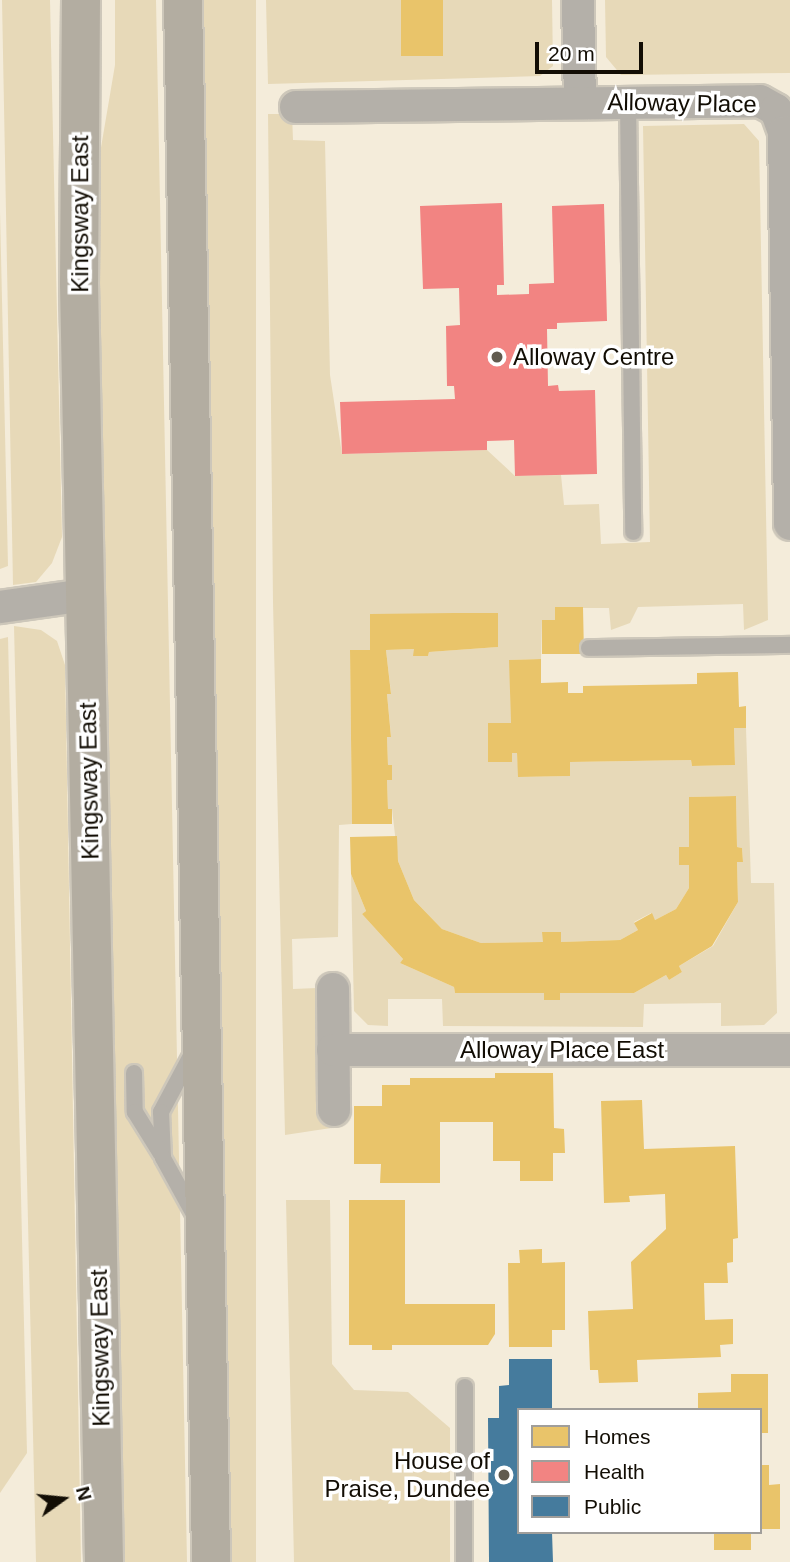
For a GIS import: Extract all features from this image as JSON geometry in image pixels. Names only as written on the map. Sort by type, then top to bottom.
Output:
[{"type":"highway","name":"Kingsway East","points":[[81,0],[79,283],[104,1562]]},
{"type":"highway","points":[[183,0],[211,1562]]},
{"type":"street","points":[[578,0],[580,101]]},
{"type":"street","name":"Alloway Place","points":[[296,107],[580,101],[760,101],[783,106],[790,524]]},
{"type":"street","points":[[0,607],[85,595]]},
{"type":"street","points":[[333,989],[334,1110]]},
{"type":"street","name":"Alloway Place East","points":[[333,1050],[790,1050]]},
{"type":"lane","points":[[628,101],[633,532]]},
{"type":"lane","points":[[589,648],[790,645]]},
{"type":"lane","points":[[163,1158],[161,1112],[202,1034]]},
{"type":"lane","points":[[134,1073],[135,1112],[206,1237]]},
{"type":"lane","points":[[464,1562],[465,1387]]},
{"type":"shaded area","points":[[2,0],[50,0],[62,537],[52,563],[36,582],[13,585]]},
{"type":"shaded area","points":[[115,0],[156,0],[187,1562],[125,1562],[96,177],[115,65]]},
{"type":"shaded area","points":[[200,0],[256,0],[256,1562],[200,1562]]},
{"type":"shaded area","points":[[266,0],[552,0],[553,66],[540,76],[268,84]]},
{"type":"shaded area","points":[[605,0],[790,0],[790,73],[621,75],[606,57]]},
{"type":"shaded area","points":[[268,114],[292,114],[293,140],[325,141],[330,375],[342,454],[487,450],[515,476],[561,475],[564,505],[599,504],[601,544],[650,542],[643,126],[744,124],[759,141],[768,620],[744,630],[743,604],[638,607],[630,623],[611,630],[609,608],[556,608],[555,620],[542,620],[541,659],[510,660],[511,723],[488,724],[488,762],[512,762],[512,753],[517,753],[519,777],[570,776],[570,762],[691,760],[692,766],[735,765],[734,728],[746,728],[751,883],[774,883],[777,1013],[764,1025],[721,1026],[721,1003],[644,1004],[643,1027],[443,1026],[442,999],[388,999],[388,1026],[368,1025],[354,1011],[351,874],[366,911],[362,914],[403,959],[400,963],[454,987],[455,993],[544,993],[544,1000],[559,1000],[560,993],[634,993],[666,975],[669,980],[682,972],[679,966],[713,946],[738,902],[737,862],[743,862],[742,848],[737,847],[736,796],[689,797],[689,847],[679,847],[679,864],[689,865],[689,888],[676,909],[655,920],[651,913],[634,922],[638,930],[620,940],[561,942],[561,932],[543,932],[543,942],[481,943],[442,929],[414,900],[398,861],[392,809],[388,809],[387,780],[392,780],[392,765],[388,765],[387,737],[391,736],[387,694],[391,693],[386,650],[414,649],[414,656],[428,656],[429,652],[498,647],[498,614],[370,614],[370,650],[350,650],[352,824],[339,825],[338,937],[292,939],[293,989],[317,988],[319,1105],[330,1106],[331,1128],[285,1135],[273,602]]},
{"type":"shaded area","points":[[0,211],[8,566],[0,569]]},
{"type":"shaded area","points":[[14,626],[41,630],[57,641],[65,665],[81,1562],[36,1562]]},
{"type":"shaded area","points":[[8,637],[27,1453],[0,1493],[0,639]]},
{"type":"shaded area","points":[[286,1200],[330,1200],[332,1364],[354,1390],[408,1392],[450,1428],[450,1562],[294,1562]]},
{"type":"building: Homes","points":[[401,0],[443,0],[443,56],[401,56]]},
{"type":"building: Homes","points":[[555,607],[583,607],[584,654],[542,654],[542,620],[555,620]]},
{"type":"building: Homes","points":[[498,613],[498,647],[429,652],[428,656],[413,656],[414,649],[386,650],[391,694],[387,694],[391,737],[387,737],[388,765],[392,765],[392,780],[387,780],[388,809],[392,809],[392,824],[352,824],[350,650],[370,650],[370,614]]},
{"type":"building: Homes","points":[[541,659],[541,683],[568,682],[568,693],[583,693],[583,686],[697,684],[697,673],[738,672],[739,707],[746,706],[746,728],[734,728],[735,765],[692,766],[691,760],[570,762],[570,776],[518,777],[517,753],[512,753],[512,762],[488,762],[488,723],[511,723],[509,660]]},
{"type":"building: Homes","points":[[736,796],[737,847],[742,848],[743,862],[737,862],[738,902],[712,946],[679,966],[682,972],[669,980],[666,975],[634,993],[560,993],[560,1000],[544,1000],[544,993],[455,993],[454,987],[400,963],[403,959],[362,914],[366,911],[351,874],[350,837],[397,836],[398,861],[414,900],[442,929],[481,943],[543,942],[542,932],[561,932],[561,942],[620,940],[638,930],[634,923],[652,913],[655,920],[676,909],[689,888],[689,865],[679,865],[679,847],[689,847],[689,797]]},
{"type":"building: Homes","points":[[495,1073],[553,1073],[554,1128],[564,1129],[565,1153],[553,1153],[553,1181],[520,1181],[520,1161],[493,1161],[493,1122],[440,1122],[440,1183],[380,1183],[381,1164],[354,1164],[354,1106],[382,1106],[382,1085],[410,1085],[410,1078],[495,1078]]},
{"type":"building: Homes","points":[[642,1100],[644,1149],[735,1146],[738,1238],[733,1239],[733,1262],[727,1263],[728,1283],[704,1283],[705,1320],[733,1319],[733,1344],[720,1345],[721,1357],[637,1360],[638,1382],[599,1383],[598,1370],[590,1370],[588,1311],[633,1309],[631,1262],[666,1229],[665,1194],[629,1196],[630,1202],[604,1203],[601,1101]]},
{"type":"building: Homes","points":[[349,1200],[405,1200],[405,1304],[495,1304],[495,1334],[488,1345],[392,1345],[392,1350],[372,1350],[372,1345],[349,1345]]},
{"type":"building: Homes","points":[[542,1249],[542,1263],[565,1262],[565,1330],[552,1330],[552,1347],[509,1347],[508,1263],[520,1263],[519,1250]]},
{"type":"building: Homes","points":[[731,1374],[768,1374],[768,1433],[762,1433],[762,1408],[698,1408],[698,1393],[731,1392]]},
{"type":"building: Homes","points":[[762,1465],[769,1465],[769,1485],[780,1484],[780,1529],[762,1529]]},
{"type":"building: Homes","points":[[714,1534],[751,1534],[751,1550],[714,1550]]},
{"type":"building: Health","name":"Alloway Centre","points":[[502,203],[504,285],[497,285],[497,295],[529,294],[529,284],[554,283],[552,206],[604,204],[607,321],[557,323],[557,329],[547,329],[548,386],[558,385],[559,391],[595,390],[597,474],[515,476],[514,440],[487,441],[487,450],[342,454],[340,402],[455,399],[454,386],[447,386],[446,326],[460,325],[459,288],[423,289],[420,206]]},
{"type":"building: Public","name":"House of Praise, Dundee","points":[[509,1359],[552,1359],[552,1408],[517,1408],[517,1534],[552,1534],[553,1562],[489,1562],[488,1418],[499,1418],[499,1386],[509,1385]]},
{"type":"place","name":"Alloway Centre","points":[[497,357]]},
{"type":"place","name":"House of Praise, Dundee","points":[[504,1475]]}]
